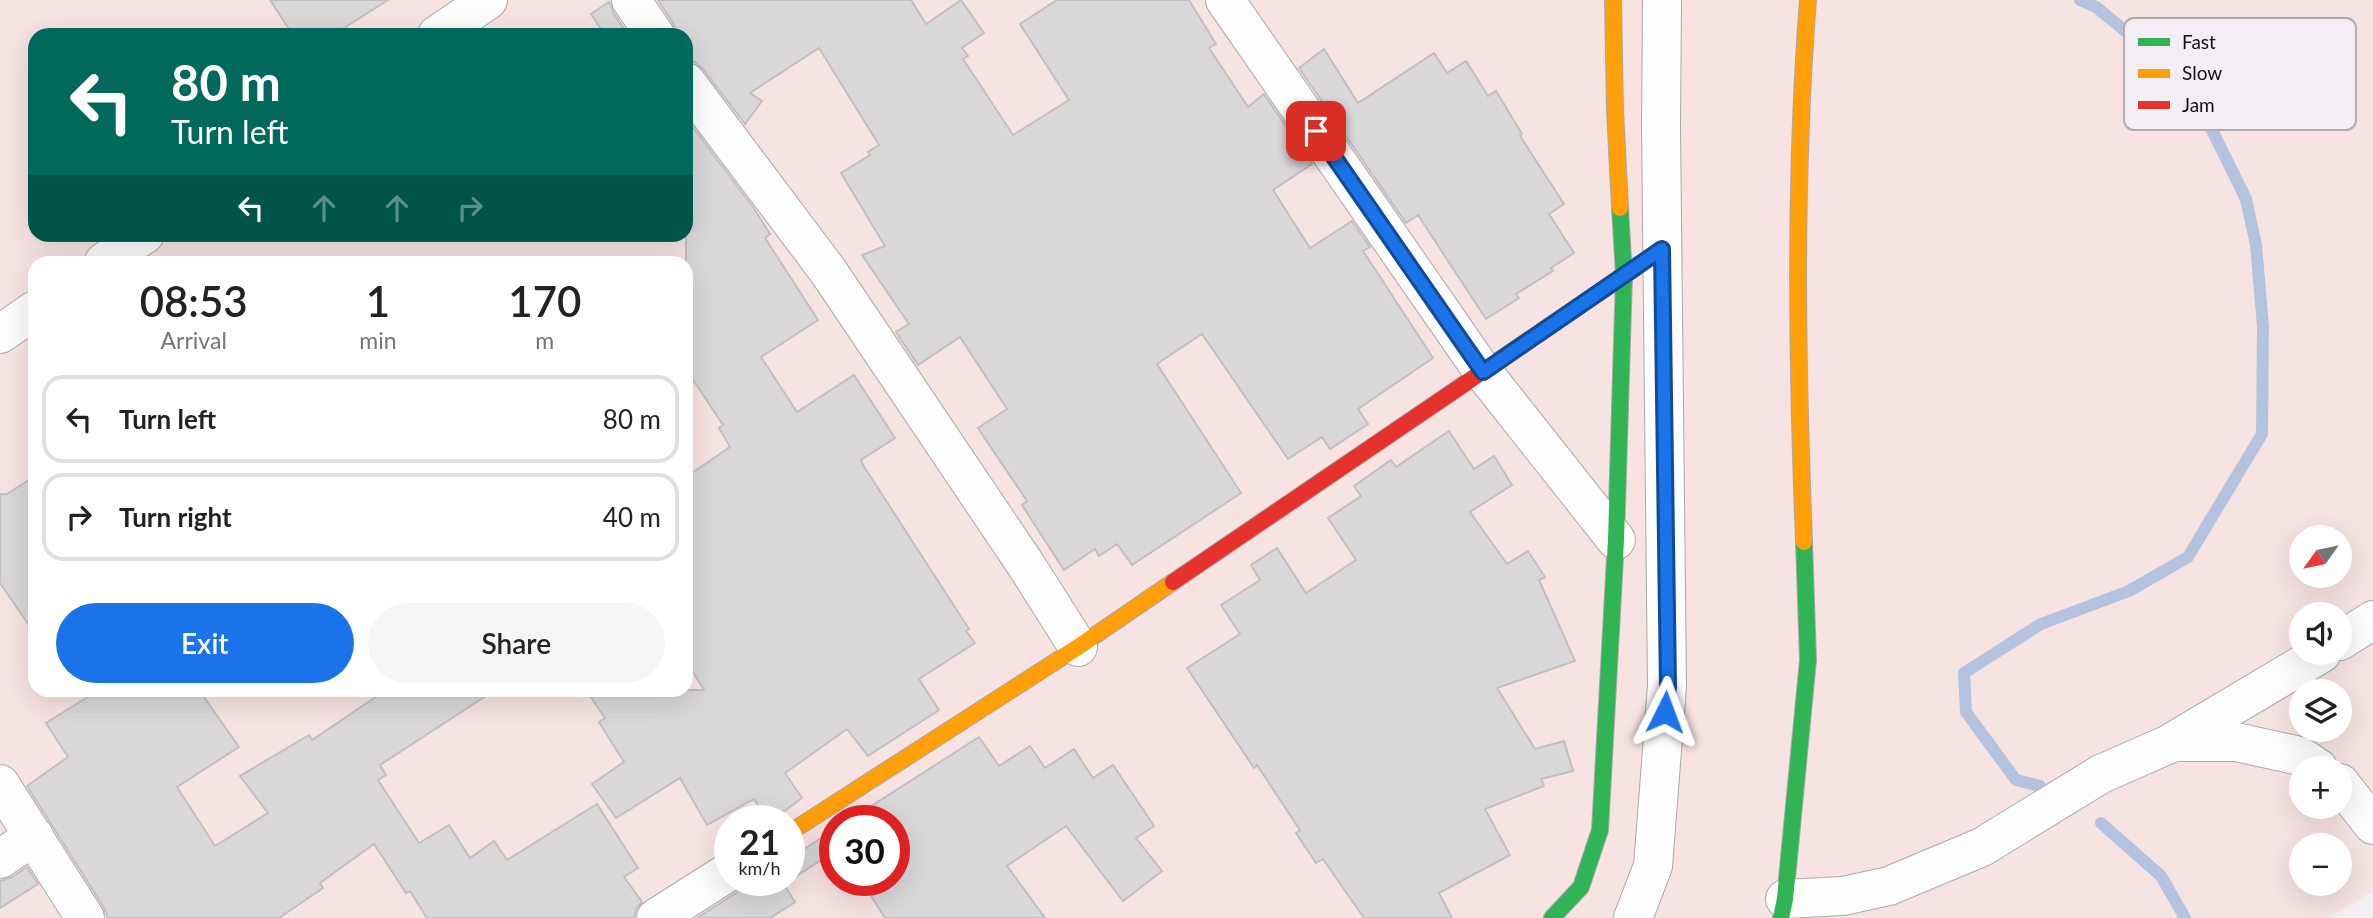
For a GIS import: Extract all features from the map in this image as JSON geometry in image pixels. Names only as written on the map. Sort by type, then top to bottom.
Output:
[{"type":"street","points":[[447,28],[488,0]]},
{"type":"street","points":[[631,0],[650,28]]},
{"type":"street","points":[[1225,0],[1483,372],[1616,540]]},
{"type":"street","points":[[1552,918],[1581,887],[1600,830],[1616,540],[1624,275],[1615,110],[1614,0]]},
{"type":"street","points":[[1633,918],[1653,866],[1668,687],[1662,249],[1662,0]]},
{"type":"street","points":[[1808,0],[1801,89],[1798,377],[1808,660],[1783,908],[1889,886],[1982,847],[2101,774],[2174,741],[2302,665]]},
{"type":"street","points":[[693,91],[828,271],[1018,553],[1077,648]]},
{"type":"street","points":[[113,256],[133,242]]},
{"type":"street","points":[[805,823],[1077,648],[1662,249]]},
{"type":"street","points":[[0,334],[28,315]]},
{"type":"street","points":[[2352,633],[2373,620]]},
{"type":"street","points":[[2174,741],[2236,742],[2300,756]]},
{"type":"street","points":[[0,784],[85,918]]},
{"type":"street","points":[[2352,798],[2373,825]]},
{"type":"street","points":[[0,859],[34,836]]},
{"type":"street","points":[[656,918],[714,881]]},
{"type":"shaded area","points":[[0,0],[2373,0],[2373,891],[2329,918],[0,918]]},
{"type":"building","points":[[270,0],[388,0],[344,28],[288,28]]},
{"type":"building","points":[[658,0],[911,0],[926,24],[961,0],[984,33],[962,48],[968,56],[963,59],[1013,135],[1069,100],[1020,24],[1057,0],[1189,0],[1216,44],[1209,48],[1248,107],[1264,94],[1312,164],[1273,190],[1310,248],[1352,221],[1370,247],[1363,251],[1433,358],[1358,409],[1368,424],[1330,449],[1322,437],[1288,459],[1202,334],[1157,364],[1241,493],[1132,565],[1117,544],[1099,556],[1095,549],[1064,570],[1022,505],[1027,501],[978,428],[1007,409],[960,337],[918,365],[896,332],[909,324],[862,255],[885,246],[841,173],[870,155],[868,152],[879,145],[819,48],[750,93],[762,101],[745,124],[703,69],[693,62],[693,28],[675,28]]},
{"type":"building","points":[[609,2],[623,28],[600,28],[591,14]]},
{"type":"building","points":[[1324,49],[1358,103],[1434,53],[1447,73],[1466,61],[1488,96],[1496,91],[1522,134],[1520,136],[1564,204],[1549,214],[1574,253],[1551,268],[1553,271],[1516,294],[1519,298],[1486,319],[1418,215],[1406,223],[1299,68]]},
{"type":"building","points":[[693,127],[753,207],[770,234],[765,238],[818,320],[761,357],[797,412],[854,375],[895,438],[861,460],[863,465],[969,629],[966,631],[975,643],[919,679],[939,710],[868,756],[847,729],[785,773],[802,798],[793,805],[758,805],[754,799],[743,805],[714,805],[714,821],[707,825],[680,778],[616,818],[592,784],[624,762],[599,722],[605,718],[591,697],[693,697],[693,690],[704,690],[693,672],[693,472],[730,447],[719,428],[723,425],[693,380],[693,256],[686,256],[686,242],[693,242]]},
{"type":"building","points":[[1449,431],[1474,469],[1494,456],[1512,485],[1470,512],[1507,564],[1528,551],[1545,577],[1539,580],[1575,661],[1497,688],[1535,749],[1564,741],[1573,771],[1541,779],[1544,786],[1485,809],[1510,855],[1439,893],[1452,918],[1364,918],[1323,859],[1316,863],[1296,833],[1300,830],[1257,765],[1254,768],[1187,668],[1240,634],[1221,605],[1260,580],[1251,565],[1277,548],[1306,593],[1356,560],[1328,518],[1361,496],[1354,486],[1391,460],[1396,467]]},
{"type":"building","points":[[28,480],[28,624],[0,583],[0,494],[7,494]]},
{"type":"building","points":[[88,697],[204,697],[239,747],[177,787],[215,846],[268,813],[240,776],[309,735],[312,740],[376,697],[484,697],[380,765],[386,775],[378,780],[419,843],[449,825],[470,858],[494,841],[507,860],[597,804],[638,868],[624,877],[642,902],[636,909],[634,918],[427,918],[410,891],[406,893],[374,844],[320,883],[323,888],[279,918],[108,918],[27,786],[68,757],[46,723]]},
{"type":"building","points":[[979,737],[999,766],[1030,746],[1045,768],[1074,749],[1093,778],[1113,765],[1154,826],[1136,838],[1162,871],[1123,901],[1066,826],[1007,866],[1045,918],[885,918],[871,896],[910,896],[910,805],[873,805]]},
{"type":"building","points":[[819,839],[819,861],[805,871],[805,848]]},
{"type":"building","points":[[27,867],[38,884],[0,908],[0,881]]},
{"type":"building","points":[[731,896],[791,896],[795,902],[770,918],[697,918]]},
{"type":"waterway","points":[[2080,0],[2096,7],[2124,30]]},
{"type":"waterway","points":[[2040,786],[2016,780],[1966,712],[1964,673],[2041,624],[2129,591],[2188,557],[2262,434],[2263,326],[2256,245],[2246,199],[2212,130]]},
{"type":"waterway","points":[[2101,823],[2161,876],[2185,918]]},
{"type":"traffic: fast","points":[[1552,918],[1581,887],[1600,830],[1616,540],[1624,275],[1620,208]]},
{"type":"traffic: fast","points":[[1781,918],[1808,660],[1804,542]]},
{"type":"traffic: slow","points":[[1613,0],[1620,208]]},
{"type":"traffic: slow","points":[[1804,542],[1798,271],[1800,135],[1808,0]]},
{"type":"traffic: slow","points":[[1548,327],[1663,249]]},
{"type":"traffic: slow","points":[[805,823],[1078,647],[1173,582]]},
{"type":"traffic: jam","points":[[1173,582],[1548,327]]},
{"type":"route","points":[[1316,131],[1483,372],[1662,249],[1668,687],[1665,712]]}]
